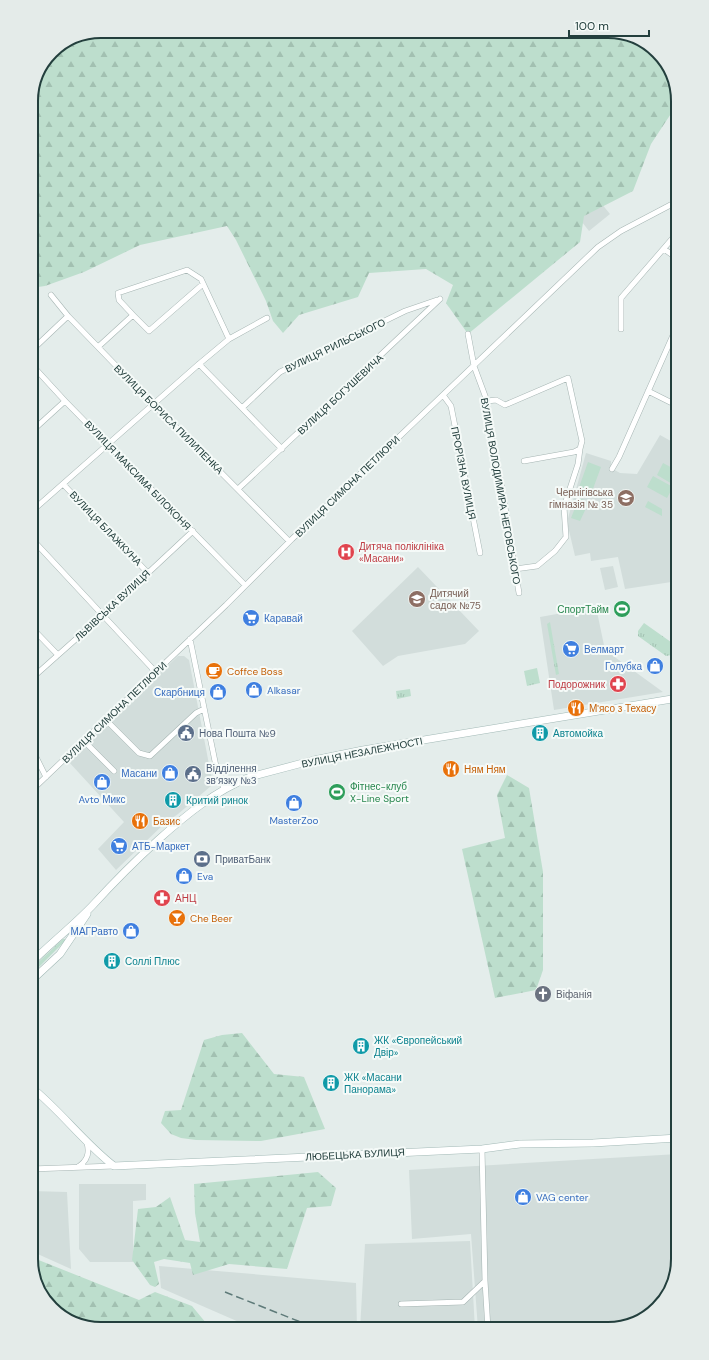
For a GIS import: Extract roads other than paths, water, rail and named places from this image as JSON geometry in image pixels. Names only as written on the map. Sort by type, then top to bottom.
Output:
[{"type":"street","name":"ВУЛИЦЯ СИМОНА ПЕТЛЮРИ","points":[[38,784],[190,639],[289,541],[598,247],[621,231],[671,205]]},
{"type":"street","points":[[621,329],[621,298],[671,240]]},
{"type":"street","points":[[664,249],[671,254]]},
{"type":"street","points":[[204,284],[149,331],[119,300],[118,293],[187,270],[201,279],[204,284],[229,339]]},
{"type":"street","name":"ВУЛИЦЯ БОРИСА ПИЛИПЕНКА","points":[[51,295],[68,316],[153,404],[289,541]]},
{"type":"street","name":"ВУЛИЦЯ РИЛЬСЬКОГО","points":[[242,408],[280,372],[404,312],[440,298]]},
{"type":"street","name":"ВУЛИЦЯ БОГУШЕВИЧА","points":[[238,489],[440,298]]},
{"type":"street","points":[[98,347],[133,315]]},
{"type":"street","points":[[38,344],[68,316]]},
{"type":"street","points":[[38,506],[229,339],[267,318]]},
{"type":"street","name":"ВУЛИЦЯ ВОЛОДИМИРА НЕГОВСЬКОГО","points":[[468,334],[474,366],[487,401],[486,414],[501,483],[519,593]]},
{"type":"street","points":[[612,469],[619,457],[671,340]]},
{"type":"street","points":[[199,364],[282,448]]},
{"type":"street","name":"ВУЛИЦЯ МАКСИМА БІЛОКОНЯ","points":[[38,372],[245,585]]},
{"type":"street","points":[[487,401],[496,400],[505,405],[568,378],[582,442],[578,464],[564,507],[566,537],[555,551],[537,566],[515,569]]},
{"type":"street","points":[[648,391],[671,402]]},
{"type":"street","name":"ПРОРІЗНА ВУЛИЦЯ","points":[[443,395],[451,406],[480,553]]},
{"type":"street","points":[[38,426],[65,401]]},
{"type":"street","points":[[524,461],[574,452],[580,449]]},
{"type":"street","name":"ВУЛИЦЯ БЛАЖКУНА","points":[[63,484],[148,573]]},
{"type":"street","name":"ЛЬВІВСЬКА ВУЛИЦЯ","points":[[38,673],[103,615],[192,530]]},
{"type":"street","points":[[38,545],[152,668],[154,673]]},
{"type":"street","points":[[38,634],[58,655]]},
{"type":"street","points":[[190,639],[219,780],[224,788]]},
{"type":"street","name":"ВУЛИЦЯ НЕЗАЛЕЖНОСТІ","points":[[38,956],[117,879],[185,816],[224,788],[250,777],[314,760],[363,750],[671,699]]},
{"type":"street","points":[[106,720],[139,754],[150,756],[196,713],[204,709]]},
{"type":"street","points":[[84,741],[114,771]]},
{"type":"street","points":[[38,761],[46,777]]},
{"type":"street","name":"ВУЛИЦЯ НЕЗАЛЕЖНОСТІ","points":[[38,974],[60,954],[92,905]]},
{"type":"street","points":[[38,1090],[41,1095]]},
{"type":"street","points":[[38,1093],[87,1142],[114,1166]]},
{"type":"street","name":"ЛЮБЕЦЬКА ВУЛИЦЯ","points":[[38,1169],[482,1149],[520,1144],[593,1143],[671,1138]]},
{"type":"street","points":[[78,1167],[83,1164],[88,1154],[89,1149],[87,1142]]},
{"type":"street","points":[[482,1149],[485,1281],[488,1322]]},
{"type":"street","points":[[401,1304],[463,1302],[485,1281]]},
{"type":"railway","points":[[225,1292],[300,1322]]},
{"type":"place","name":"Чернігівська гімназія № 35","points":[[626,498]]},
{"type":"place","name":"Дитяча поліклініка «Масани»","points":[[346,552]]},
{"type":"place","name":"Дитячий садок №75","points":[[417,599]]},
{"type":"place","name":"СпортТайм","points":[[622,609]]},
{"type":"place","name":"Каравай","points":[[251,618]]},
{"type":"place","name":"Велмарт","points":[[571,649]]},
{"type":"place","name":"Голубка","points":[[655,666]]},
{"type":"place","name":"Coffce Boss","points":[[214,671]]},
{"type":"place","name":"Подорожник","points":[[618,684]]},
{"type":"place","name":"Alkasar","points":[[254,690]]},
{"type":"place","name":"Скарбниця","points":[[218,692]]},
{"type":"place","name":"М'ясо з Техасу","points":[[576,708]]},
{"type":"place","name":"Нова Пошта №9","points":[[186,733]]},
{"type":"place","name":"Автомойка","points":[[540,733]]},
{"type":"place","name":"Ням Ням","points":[[451,769]]},
{"type":"place","name":"Масани","points":[[170,773]]},
{"type":"place","name":"Відділення зв’язку №3","points":[[193,774]]},
{"type":"place","name":"Avto Микс","points":[[102,782]]},
{"type":"place","name":"Фітнес-клуб X-Line Sport","points":[[337,792]]},
{"type":"place","name":"Критий ринок","points":[[173,800]]},
{"type":"place","name":"MasterZoo","points":[[294,803]]},
{"type":"place","name":"Базис","points":[[140,821]]},
{"type":"place","name":"АТБ-Маркет","points":[[119,846]]},
{"type":"place","name":"ПриватБанк","points":[[202,859]]},
{"type":"place","name":"Eva","points":[[184,876]]},
{"type":"place","name":"АНЦ","points":[[162,898]]},
{"type":"place","name":"Che Beer","points":[[177,918]]},
{"type":"place","name":"МАГРавто","points":[[131,931]]},
{"type":"place","name":"Соллі Плюс","points":[[112,961]]},
{"type":"place","name":"Віфанія","points":[[543,994]]},
{"type":"place","name":"ЖК «Європейський Двір»","points":[[361,1046]]},
{"type":"place","name":"ЖК «Масани Панорама»","points":[[331,1083]]},
{"type":"place","name":"VAG center","points":[[523,1197]]}]
